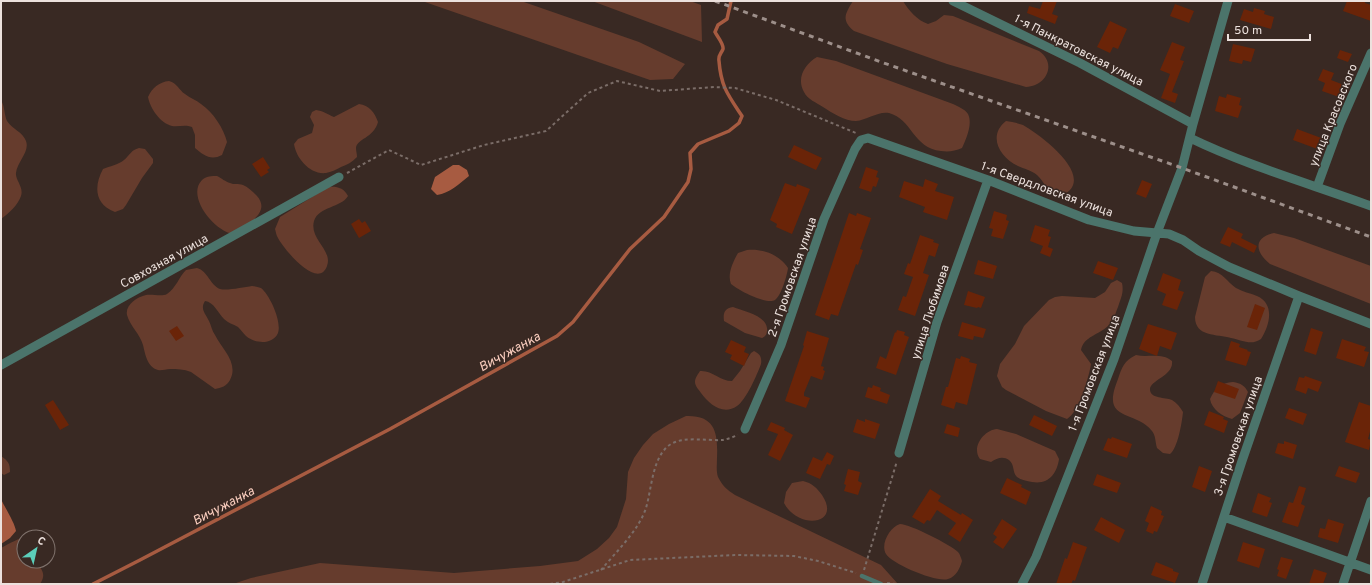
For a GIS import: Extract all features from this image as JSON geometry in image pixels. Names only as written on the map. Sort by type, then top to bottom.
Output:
[{"type":"street","name":"1-я Панкратовская улица","points":[[953,1],[1080,63],[1193,124]]},
{"type":"street","name":"1-я Громовская улица","points":[[1022,584],[1036,557],[1114,359],[1157,233],[1182,168],[1228,1]]},
{"type":"street","name":"улица Красовского","points":[[1317,187],[1340,124],[1371,53]]},
{"type":"street","name":"1-я Свердловская улица","points":[[868,138],[988,180],[1089,220],[1134,231],[1169,234],[1183,240],[1199,251],[1229,267],[1371,324]]},
{"type":"street","name":"2-я Громовская улица","points":[[745,429],[781,345],[824,219],[855,149],[861,140],[868,138]]},
{"type":"street","points":[[1190,138],[1208,147],[1371,206]]},
{"type":"street","name":"Совхозная улица","points":[[1,365],[339,177]]},
{"type":"street","name":"улица Любимова","points":[[899,453],[938,322],[988,180]]},
{"type":"street","name":"3-я Громовская улица","points":[[1202,584],[1299,296]]},
{"type":"street","points":[[1343,584],[1371,501]]},
{"type":"street","points":[[1224,517],[1371,570]]},
{"type":"lane","points":[[862,576],[880,584]]},
{"type":"path","points":[[339,177],[389,150],[421,165],[484,145],[546,131],[588,93],[618,81],[660,91],[714,87],[735,88],[776,100],[868,138]]},
{"type":"path","points":[[601,570],[640,521],[646,509],[658,459],[663,451],[671,444],[681,440],[725,440],[738,435],[745,429]]},
{"type":"path","points":[[550,584],[563,582],[630,560],[735,555],[794,556],[818,561],[862,576],[899,453]]},
{"type":"shaded area","points":[[422,1],[521,1],[639,42],[685,64],[673,79],[650,80]]},
{"type":"shaded area","points":[[592,1],[690,1],[701,5],[702,42]]},
{"type":"shaded area","points":[[853,1],[903,1],[914,15],[928,24],[936,21],[944,15],[953,16],[1039,51],[1048,62],[1047,73],[1039,83],[1026,87],[947,64],[854,31],[847,24],[846,20],[846,13]]},
{"type":"shaded area","points":[[817,57],[836,61],[963,109],[967,112],[970,122],[962,148],[954,151],[932,149],[924,145],[903,121],[897,116],[889,113],[881,113],[852,121],[830,112],[812,101],[804,92],[801,77],[809,63]]},
{"type":"shaded area","points":[[169,81],[174,83],[183,92],[210,111],[217,121],[227,142],[222,155],[218,157],[211,157],[204,155],[195,148],[195,135],[192,127],[172,126],[163,122],[156,114],[148,97],[156,86]]},
{"type":"shaded area","points":[[1,100],[7,121],[25,138],[27,145],[16,173],[22,193],[20,199],[1,219]]},
{"type":"shaded area","points":[[359,104],[366,106],[371,110],[378,122],[373,132],[357,145],[357,157],[347,164],[328,173],[320,173],[309,168],[301,160],[294,144],[298,139],[312,133],[314,125],[310,117],[312,112],[318,110],[334,117]]},
{"type":"shaded area","points":[[1006,121],[1023,125],[1040,136],[1059,153],[1067,163],[1072,173],[1074,182],[1070,190],[1062,194],[1053,193],[1037,175],[1018,166],[1006,158],[998,146],[997,133]]},
{"type":"shaded area","points":[[139,148],[145,149],[153,159],[153,163],[123,209],[115,212],[108,209],[100,199],[97,188],[103,169],[122,162],[132,151]]},
{"type":"shaded area","points":[[453,165],[459,165],[467,170],[469,176],[450,190],[437,195],[431,189],[435,177]]},
{"type":"shaded area","points":[[217,176],[232,184],[241,184],[245,186],[257,196],[261,202],[261,208],[255,218],[233,234],[218,227],[211,220],[204,212],[197,195],[198,187],[202,180],[207,177]]},
{"type":"shaded area","points":[[328,187],[340,188],[348,196],[340,203],[320,212],[314,221],[313,227],[317,239],[324,249],[328,260],[327,266],[323,272],[316,274],[309,271],[293,258],[281,243],[275,229],[280,217]]},
{"type":"shaded area","points":[[1274,233],[1294,238],[1371,266],[1371,304],[1270,264],[1265,260],[1259,251],[1258,246],[1262,238]]},
{"type":"shaded area","points":[[747,250],[759,250],[770,253],[785,263],[788,268],[785,281],[775,300],[771,301],[759,299],[731,284],[730,272],[734,260],[738,253]]},
{"type":"shaded area","points":[[197,268],[204,272],[220,289],[252,286],[261,288],[271,302],[277,316],[279,328],[276,337],[272,340],[264,342],[254,341],[246,336],[238,327],[222,317],[211,303],[205,301],[203,306],[204,311],[214,333],[231,362],[232,368],[232,374],[229,382],[224,386],[215,389],[191,372],[175,369],[159,370],[151,366],[147,359],[142,341],[130,323],[127,315],[128,308],[132,302],[146,295],[167,294],[173,289],[186,270]]},
{"type":"shaded area","points":[[1211,271],[1219,273],[1236,288],[1257,296],[1266,304],[1269,309],[1269,315],[1267,328],[1261,339],[1254,342],[1246,342],[1208,334],[1199,328],[1195,317],[1205,277]]},
{"type":"shaded area","points":[[1117,280],[1122,283],[1123,286],[1120,301],[1113,320],[1104,329],[1088,339],[1081,350],[1091,364],[1083,394],[1076,409],[1067,419],[1046,411],[1002,387],[997,376],[1000,364],[1015,344],[1024,326],[1049,300],[1062,296],[1095,298],[1105,292],[1111,283]]},
{"type":"shaded area","points":[[733,307],[753,314],[762,320],[767,328],[766,335],[762,338],[745,333],[724,321],[726,310]]},
{"type":"shaded area","points":[[754,351],[760,356],[761,364],[751,387],[744,398],[732,409],[722,409],[712,405],[696,386],[695,381],[700,371],[708,372],[728,381],[732,381],[751,353]]},
{"type":"shaded area","points":[[1136,355],[1159,356],[1168,358],[1172,361],[1172,366],[1166,374],[1153,383],[1150,390],[1153,395],[1174,401],[1183,412],[1181,428],[1177,441],[1173,451],[1170,454],[1163,453],[1157,448],[1152,431],[1145,424],[1122,413],[1116,409],[1113,403],[1114,393],[1122,368],[1126,362]]},
{"type":"shaded area","points":[[1233,382],[1242,385],[1248,392],[1240,413],[1232,419],[1218,412],[1211,403],[1210,399],[1219,387]]},
{"type":"shaded area","points":[[686,416],[704,419],[713,428],[717,441],[717,475],[725,487],[735,495],[881,565],[898,584],[233,584],[251,578],[320,563],[454,573],[540,566],[578,561],[597,549],[609,538],[617,527],[626,499],[628,472],[634,458],[643,445],[653,434]]},
{"type":"shaded area","points":[[997,429],[1016,434],[1055,451],[1059,459],[1054,474],[1043,482],[1030,482],[1017,477],[1014,473],[1012,464],[1007,459],[1000,458],[991,462],[980,459],[977,449],[980,440],[988,432]]},
{"type":"shaded area","points":[[1,456],[10,466],[10,472],[4,475],[1,473]]},
{"type":"shaded area","points":[[803,481],[814,486],[822,495],[827,505],[826,513],[822,518],[807,520],[799,517],[790,512],[784,503],[786,492],[792,483]]},
{"type":"shaded area","points":[[1,499],[16,531],[10,538],[1,544]]},
{"type":"shaded area","points":[[900,524],[912,527],[930,535],[958,552],[962,561],[955,574],[948,579],[935,578],[915,572],[890,558],[884,550],[885,541],[890,532]]},
{"type":"shaded area","points":[[15,541],[16,569],[41,569],[43,577],[40,584],[1,584],[1,548]]},
{"type":"building","points":[[1043,1],[1057,1],[1052,14],[1058,16],[1055,24],[1027,13],[1029,6],[1040,9]]},
{"type":"building","points":[[1347,1],[1365,1],[1365,3],[1371,5],[1371,21],[1343,11]]},
{"type":"building","points":[[1175,4],[1194,11],[1189,23],[1170,16]]},
{"type":"building","points":[[1254,8],[1265,11],[1264,14],[1274,17],[1271,29],[1240,20],[1244,9],[1253,12]]},
{"type":"building","points":[[1110,21],[1127,29],[1118,49],[1113,47],[1110,53],[1097,47]]},
{"type":"building","points":[[1172,42],[1185,47],[1180,60],[1184,61],[1172,92],[1178,94],[1175,103],[1161,98],[1170,74],[1160,70]]},
{"type":"building","points":[[1233,44],[1255,49],[1251,62],[1243,60],[1242,64],[1229,61]]},
{"type":"building","points":[[1340,50],[1352,54],[1348,62],[1337,58]]},
{"type":"building","points":[[1323,69],[1334,73],[1331,80],[1344,85],[1339,97],[1322,91],[1325,83],[1318,80]]},
{"type":"building","points":[[1227,94],[1241,98],[1239,105],[1242,106],[1238,118],[1215,111],[1219,96],[1226,98]]},
{"type":"building","points":[[1297,129],[1324,139],[1320,150],[1293,140]]},
{"type":"building","points":[[794,145],[822,158],[816,170],[788,157]]},
{"type":"building","points":[[263,157],[270,168],[267,170],[269,172],[261,177],[252,164]]},
{"type":"building","points":[[866,167],[878,171],[876,177],[879,178],[876,187],[873,186],[871,192],[859,188]]},
{"type":"building","points":[[925,179],[938,184],[935,191],[954,197],[947,220],[923,212],[925,207],[899,197],[904,181],[923,187]]},
{"type":"building","points":[[1142,180],[1152,184],[1146,198],[1136,194]]},
{"type":"building","points":[[785,183],[796,187],[797,184],[810,189],[792,234],[776,227],[777,224],[770,220]]},
{"type":"building","points":[[994,211],[1007,215],[1006,220],[1009,221],[1003,239],[991,236],[993,229],[989,228]]},
{"type":"building","points":[[849,213],[856,216],[857,213],[871,218],[860,249],[863,250],[858,265],[856,264],[838,316],[831,314],[829,320],[815,315]]},
{"type":"building","points":[[359,219],[362,223],[365,221],[371,231],[359,238],[351,224]]},
{"type":"building","points":[[1035,225],[1050,230],[1048,236],[1051,237],[1048,247],[1053,249],[1050,257],[1040,253],[1043,246],[1030,241]]},
{"type":"building","points":[[1228,227],[1243,234],[1241,238],[1257,246],[1254,253],[1232,242],[1230,247],[1220,243]]},
{"type":"building","points":[[920,235],[934,240],[933,242],[939,244],[935,257],[929,255],[923,273],[929,275],[915,316],[898,310],[903,296],[906,297],[913,277],[904,274],[908,263],[910,264]]},
{"type":"building","points":[[978,260],[997,266],[993,279],[974,274]]},
{"type":"building","points":[[1098,261],[1118,268],[1113,280],[1093,273]]},
{"type":"building","points":[[1163,273],[1181,280],[1178,290],[1184,292],[1177,310],[1162,305],[1166,294],[1157,290]]},
{"type":"building","points":[[968,291],[985,297],[981,308],[964,305]]},
{"type":"building","points":[[1255,304],[1265,308],[1257,330],[1247,327]]},
{"type":"building","points":[[962,322],[986,329],[983,338],[974,336],[973,340],[958,336]]},
{"type":"building","points":[[1148,324],[1177,333],[1171,350],[1160,346],[1157,356],[1139,349]]},
{"type":"building","points":[[177,326],[184,336],[176,341],[169,331]]},
{"type":"building","points":[[1311,328],[1323,332],[1316,355],[1304,351]]},
{"type":"building","points":[[897,330],[905,332],[904,335],[909,337],[896,375],[876,368],[880,356],[886,359]]},
{"type":"building","points":[[807,331],[829,338],[821,366],[824,367],[823,370],[825,371],[822,380],[811,376],[804,393],[804,396],[810,398],[806,408],[785,401],[804,346]]},
{"type":"building","points":[[1342,339],[1366,347],[1364,351],[1369,352],[1364,367],[1336,358]]},
{"type":"building","points":[[731,340],[746,347],[744,352],[749,354],[744,366],[730,359],[732,355],[725,352]]},
{"type":"building","points":[[1231,341],[1240,344],[1239,347],[1251,352],[1246,366],[1225,360]]},
{"type":"building","points":[[961,356],[970,359],[969,362],[977,364],[967,405],[956,402],[954,409],[941,405],[956,358],[960,359]]},
{"type":"building","points":[[1305,376],[1322,382],[1318,392],[1308,388],[1306,394],[1295,390],[1299,377],[1304,378]]},
{"type":"building","points":[[1218,381],[1239,389],[1235,399],[1214,392]]},
{"type":"building","points":[[873,385],[881,388],[880,391],[890,395],[887,404],[865,397],[868,387],[872,388]]},
{"type":"building","points":[[53,400],[69,425],[60,430],[45,405]]},
{"type":"building","points":[[1359,402],[1371,406],[1371,428],[1368,439],[1371,440],[1369,450],[1345,442]]},
{"type":"building","points":[[1289,408],[1307,414],[1303,425],[1285,418]]},
{"type":"building","points":[[1209,411],[1224,417],[1223,419],[1228,421],[1224,433],[1204,425]]},
{"type":"building","points":[[1034,415],[1057,426],[1052,436],[1029,425]]},
{"type":"building","points":[[857,419],[865,422],[865,419],[880,424],[875,439],[853,432]]},
{"type":"building","points":[[771,422],[785,428],[784,430],[793,435],[780,461],[768,455],[778,434],[767,430]]},
{"type":"building","points":[[947,424],[960,428],[958,437],[944,433]]},
{"type":"building","points":[[1112,437],[1132,444],[1127,458],[1103,450],[1108,438],[1111,439]]},
{"type":"building","points":[[1284,441],[1297,445],[1293,459],[1275,453],[1278,443],[1284,444]]},
{"type":"building","points":[[827,452],[834,456],[830,465],[827,464],[820,479],[806,473],[813,457],[822,461]]},
{"type":"building","points":[[1199,466],[1212,471],[1205,492],[1192,487]]},
{"type":"building","points":[[1339,466],[1360,473],[1356,483],[1335,476]]},
{"type":"building","points":[[848,469],[860,472],[858,481],[862,483],[858,495],[844,491],[846,485],[844,484]]},
{"type":"building","points":[[1097,474],[1121,483],[1117,493],[1093,485]]},
{"type":"building","points":[[1007,478],[1022,485],[1021,487],[1031,492],[1026,505],[1000,493]]},
{"type":"building","points":[[1299,486],[1306,488],[1301,504],[1305,506],[1298,527],[1282,522],[1289,502],[1293,503]]},
{"type":"building","points":[[930,489],[941,496],[938,501],[961,515],[962,513],[973,520],[960,542],[948,534],[956,523],[937,510],[930,521],[927,520],[924,524],[912,517]]},
{"type":"building","points":[[1258,493],[1271,498],[1269,502],[1272,503],[1267,517],[1252,512]]},
{"type":"building","points":[[1151,506],[1162,511],[1161,515],[1164,516],[1157,532],[1154,531],[1153,534],[1146,531],[1149,523],[1145,521]]},
{"type":"building","points":[[1101,517],[1125,530],[1119,543],[1094,530]]},
{"type":"building","points":[[1002,519],[1017,529],[1003,549],[993,542],[997,537],[993,534]]},
{"type":"building","points":[[1328,519],[1344,524],[1338,543],[1318,537],[1320,528],[1325,529]]},
{"type":"building","points":[[1073,542],[1087,547],[1075,581],[1073,580],[1071,584],[1056,584],[1065,558],[1067,559]]},
{"type":"building","points":[[1243,542],[1265,549],[1259,568],[1237,561]]},
{"type":"building","points":[[1281,557],[1293,560],[1286,579],[1277,576],[1279,570],[1277,569]]},
{"type":"building","points":[[1156,562],[1179,573],[1175,583],[1151,575]]},
{"type":"building","points":[[1314,569],[1327,573],[1323,584],[1309,584]]},
{"type":"waterway","name":"Вичужанка","points":[[93,584],[390,429],[557,336],[573,322],[630,249],[664,217],[688,182],[691,169],[690,153],[698,144],[729,131],[739,123],[742,116],[729,96],[721,78],[719,56],[723,47],[715,32],[718,25],[727,19],[731,1]]},
{"type":"railway","points":[[715,1],[881,62],[1182,168],[1371,237]]}]
